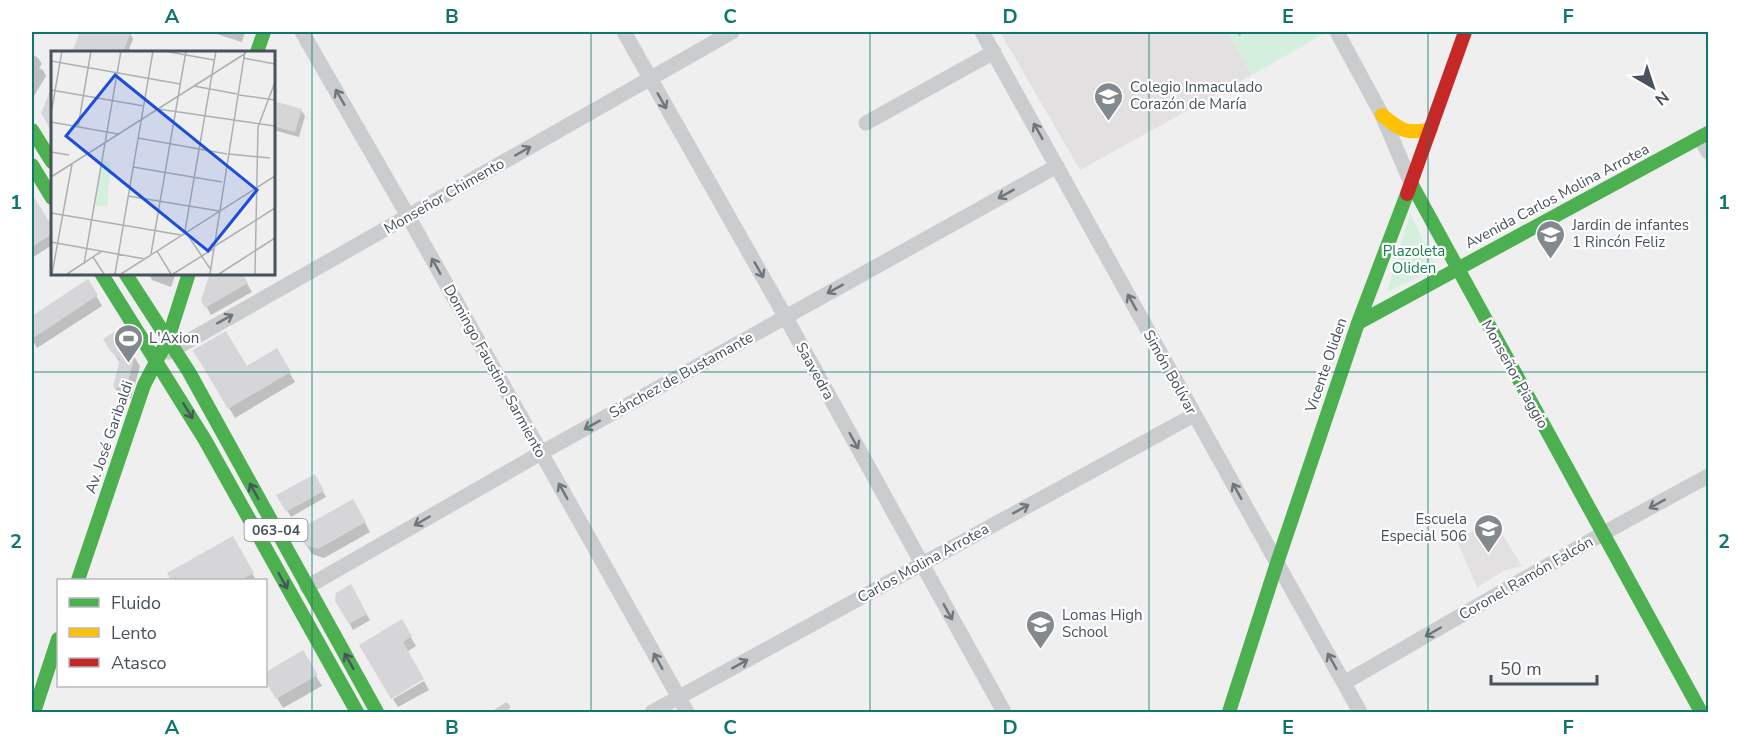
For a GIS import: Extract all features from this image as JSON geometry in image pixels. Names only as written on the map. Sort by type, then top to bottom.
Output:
[{"type":"street","points":[[257,51],[264,32]]},
{"type":"street","name":"Domingo Faustino Sarmiento","points":[[302,32],[687,712]]},
{"type":"street","name":"Saavedra","points":[[624,32],[785,316],[1004,712]]},
{"type":"street","name":"Monseñor Chimento","points":[[158,361],[171,343],[408,216],[732,32]]},
{"type":"street","name":"Simón Bolívar","points":[[982,32],[1360,712]]},
{"type":"street","name":"Monseñor Piaggio","points":[[1337,32],[1382,115],[1411,183],[1457,269],[1701,712]]},
{"type":"street","name":"Vicente Oliden","points":[[1230,712],[1277,563],[1358,323],[1465,32]]},
{"type":"street","points":[[866,123],[994,52]]},
{"type":"street","points":[[1382,115],[1403,131],[1415,133],[1431,129]]},
{"type":"street","points":[[32,130],[51,160]]},
{"type":"street","points":[[1704,136],[1708,152]]},
{"type":"street","name":"Avenida Carlos Molina Arrotea","points":[[1358,323],[1704,136]]},
{"type":"street","points":[[32,165],[51,196]]},
{"type":"street","name":"Sánchez de Bustamante","points":[[307,587],[785,316],[1057,166]]},
{"type":"street","name":"063-04","points":[[102,274],[158,361],[205,440],[357,712]]},
{"type":"street","name":"063-04","points":[[126,274],[171,343],[377,712]]},
{"type":"street","points":[[171,343],[189,274]]},
{"type":"street","name":"Av. José Garibaldi","points":[[78,579],[144,385],[158,361]]},
{"type":"street","name":"Carlos Molina Arrotea","points":[[652,712],[1194,416]]},
{"type":"street","name":"Coronel Ramón Falcón","points":[[1344,683],[1602,534],[1708,476]]},
{"type":"street","points":[[34,712],[57,642]]},
{"type":"lane","points":[[498,712],[506,707]]},
{"type":"path","points":[[1238,32],[1241,37]]},
{"type":"shaded area","name":"Colegio Inmaculado Corazón de María","points":[[1000,32],[1227,32],[1252,75],[1080,170]]},
{"type":"shaded area","name":"Escuela Especial 506","points":[[1492,518],[1522,566],[1505,570],[1477,587],[1457,541]]},
{"type":"green space","points":[[1227,32],[1327,32],[1252,75]]},
{"type":"green space","name":"Plazoleta Oliden","points":[[1410,213],[1437,268],[1387,292]]},
{"type":"building","points":[[80,32],[131,32],[123,51],[72,51]]},
{"type":"building","points":[[51,88],[51,130],[41,113]]},
{"type":"building","points":[[274,101],[302,109],[295,132],[274,126]]},
{"type":"building","points":[[32,194],[51,224],[51,235],[32,247]]},
{"type":"building","points":[[210,274],[243,274],[248,283],[205,308],[201,300]]},
{"type":"building","points":[[88,279],[98,295],[32,339],[32,316]]},
{"type":"building","points":[[119,329],[135,355],[126,390],[113,387],[120,359],[111,352],[103,339]]},
{"type":"building","points":[[226,331],[247,366],[277,348],[291,372],[228,409],[193,351]]},
{"type":"building","points":[[315,474],[324,491],[286,512],[276,495]]},
{"type":"building","points":[[353,499],[366,522],[318,549],[305,545],[296,531]]},
{"type":"building","points":[[233,536],[254,573],[243,579],[170,579],[167,573]]},
{"type":"building","points":[[351,584],[367,614],[349,624],[335,601],[336,593]]},
{"type":"building","points":[[402,619],[412,636],[403,642],[424,679],[391,699],[359,645]]},
{"type":"building","points":[[303,650],[318,675],[276,699],[267,684],[267,671]]},
{"type":"traffic: fast","points":[[257,51],[264,32]]},
{"type":"traffic: fast","points":[[32,130],[51,160]]},
{"type":"traffic: fast","points":[[1358,323],[1708,133]]},
{"type":"traffic: fast","points":[[32,165],[51,196]]},
{"type":"traffic: fast","points":[[1411,183],[1701,712]]},
{"type":"traffic: fast","points":[[1229,712],[1358,323],[1407,194]]},
{"type":"traffic: fast","points":[[102,274],[205,440],[357,712]]},
{"type":"traffic: fast","points":[[126,274],[189,372],[377,712]]},
{"type":"traffic: fast","points":[[78,579],[144,385],[168,339],[189,274]]},
{"type":"traffic: fast","points":[[34,712],[57,642]]},
{"type":"traffic: slow","points":[[1382,115],[1404,130],[1431,129]]},
{"type":"traffic: jam","points":[[1407,194],[1465,32]]},
{"type":"place","name":"Colegio Inmaculado Corazón de María","points":[[1109,122]]},
{"type":"place","name":"Jardin de infantes 1 Rincón Feliz","points":[[1551,260]]},
{"type":"place","name":"L'Axion","points":[[128,364]]},
{"type":"place","name":"Escuela Especial 506","points":[[1488,554]]},
{"type":"place","name":"Lomas High School","points":[[1041,650]]}]
